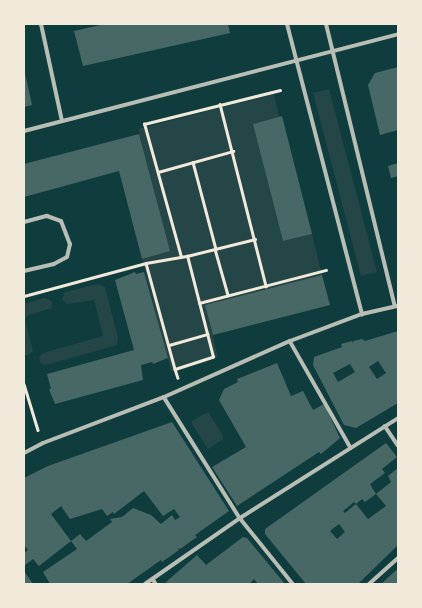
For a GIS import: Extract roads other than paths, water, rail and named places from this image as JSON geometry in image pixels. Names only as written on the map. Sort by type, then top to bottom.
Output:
[{"type":"street","points":[[41,24],[62,121]]},
{"type":"street","points":[[287,24],[295,60],[362,314]]},
{"type":"street","points":[[24,453],[42,443],[164,397],[290,341],[362,314],[396,306],[326,24]]},
{"type":"street","points":[[24,131],[398,34]]},
{"type":"street","points":[[24,222],[47,216],[61,221],[70,244],[67,257],[54,264],[24,271]]},
{"type":"street","points":[[290,341],[351,448]]},
{"type":"street","points":[[164,397],[240,518],[293,584]]},
{"type":"street","points":[[145,584],[240,518],[398,418]]},
{"type":"street","points":[[385,426],[398,445]]},
{"type":"street","points":[[369,584],[398,558]]},
{"type":"street","points":[[153,579],[156,584]]}]
